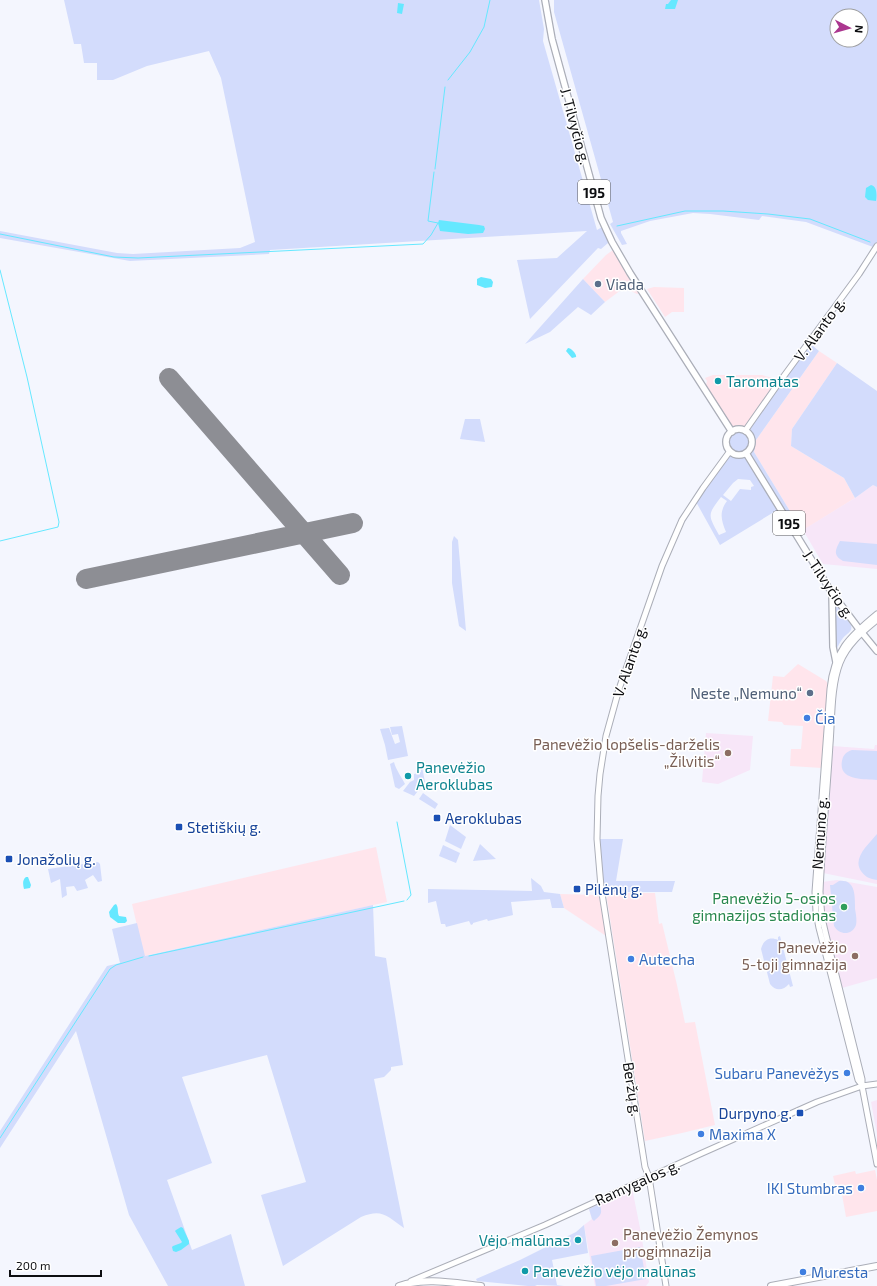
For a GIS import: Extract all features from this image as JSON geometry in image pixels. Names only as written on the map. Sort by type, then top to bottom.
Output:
[{"type":"highway","points":[[771,1286],[877,1266]]},
{"type":"highway","points":[[401,1285],[429,1281],[481,1286]]},
{"type":"main road","name":"J. Tilvyčio g.","points":[[545,0],[552,39],[607,233],[732,432]]},
{"type":"main road","name":"V. Alanto g.","points":[[746,431],[778,384],[859,274],[877,246]]},
{"type":"main road","points":[[739,430],[746,431],[752,442],[746,453],[738,455],[730,451],[727,446],[727,441],[732,432],[739,430]]},
{"type":"main road","name":"V. Alanto g.","points":[[602,892],[597,839],[598,790],[606,736],[616,696],[662,566],[675,535],[695,500],[730,451]]},
{"type":"main road","name":"J. Tilvyčio g.","points":[[746,453],[832,593],[877,651]]},
{"type":"main road","points":[[832,593],[833,648],[836,662]]},
{"type":"main road","name":"Nemuno g.","points":[[862,1086],[858,1080],[819,928],[815,892],[830,689],[836,662],[845,644],[877,614]]},
{"type":"main road","name":"Nemuno g.","points":[[877,620],[860,631],[844,654],[835,684],[820,892],[822,918],[860,1068],[877,1164]]},
{"type":"main road","name":"Beržų g.","points":[[602,892],[645,1167],[649,1177],[666,1286]]},
{"type":"main road","name":"Ramygalos g.","points":[[401,1285],[545,1225],[817,1102],[862,1086],[877,1084]]},
{"type":"main road","points":[[429,1281],[430,1274]]},
{"type":"shaded area","points":[[64,0],[539,0],[544,29],[543,41],[597,230],[602,227],[608,239],[608,243],[601,249],[598,248],[530,319],[517,260],[557,258],[587,231],[270,250],[269,254],[130,261],[0,238],[0,231],[117,253],[133,254],[240,248],[255,242],[221,78],[209,51],[147,66],[113,80],[97,80],[97,63],[84,63],[81,44],[74,44]]},
{"type":"shaded area","points":[[554,0],[877,0],[877,242],[873,247],[806,222],[762,216],[759,220],[693,213],[650,221],[621,231],[627,244],[622,245],[610,224],[613,222],[554,12]]},
{"type":"shaded area","points":[[613,250],[640,293],[637,294],[627,289],[621,290],[605,302],[583,279],[606,255]]},
{"type":"shaded area","points":[[583,279],[605,302],[591,315],[578,307],[550,332],[525,344]]},
{"type":"shaded area","points":[[654,287],[684,288],[684,312],[672,312],[665,317],[647,289]]},
{"type":"shaded area","points":[[811,346],[819,351],[756,440],[754,452],[802,531],[798,533],[752,458],[750,453],[753,442],[750,431],[753,422],[808,347]]},
{"type":"shaded area","points":[[819,351],[837,363],[792,429],[791,446],[844,478],[855,498],[802,531],[754,452],[756,440]]},
{"type":"shaded area","points":[[837,363],[877,391],[877,487],[873,485],[855,498],[844,478],[791,446],[792,429]]},
{"type":"shaded area","points":[[713,375],[762,375],[779,380],[746,426],[744,428],[737,429],[730,424],[706,385],[707,381],[705,378]]},
{"type":"shaded area","points":[[465,419],[480,419],[485,442],[460,439]]},
{"type":"shaded area","points":[[739,432],[747,435],[750,443],[747,451],[739,454],[731,451],[728,443],[731,435]]},
{"type":"shaded area","points":[[729,456],[746,458],[779,509],[720,545],[695,500],[716,469]],"holes":[[[738,479],[750,480],[754,486],[751,487],[751,490],[740,489],[731,501],[723,495]],[[721,497],[727,501],[722,512],[723,524],[726,532],[719,535],[711,519],[711,512]]]},
{"type":"shaded area","points":[[873,485],[877,487],[877,569],[823,564],[803,530],[855,498]]},
{"type":"shaded area","points":[[454,536],[458,540],[466,631],[459,626],[452,583],[452,542]]},
{"type":"shaded area","points":[[840,541],[877,544],[877,565],[843,561],[836,554],[836,549]]},
{"type":"shaded area","points":[[836,604],[851,627],[850,631],[840,642],[836,650],[835,606]]},
{"type":"shaded area","points":[[798,664],[826,681],[828,684],[822,768],[790,766],[791,749],[801,749],[803,726],[784,725],[782,722],[768,721],[773,676],[784,677]]},
{"type":"shaded area","points":[[402,726],[408,756],[388,760],[380,729],[389,728],[395,744],[400,742],[398,734],[392,735],[390,727]]},
{"type":"shaded area","name":"Panevėžio lopšelis-darželis „Žilvitis“","points":[[706,733],[753,736],[750,770],[718,784],[702,782]]},
{"type":"shaded area","points":[[875,745],[877,745],[877,884],[823,873],[832,746],[874,749]]},
{"type":"shaded area","points":[[852,750],[877,751],[877,780],[854,778],[848,776],[844,772],[842,768],[842,759],[845,754]]},
{"type":"shaded area","points":[[394,762],[405,784],[399,789],[395,787],[390,764]]},
{"type":"shaded area","points":[[421,767],[425,782],[414,796],[403,791],[410,782],[414,780],[414,774],[421,772]]},
{"type":"shaded area","points":[[423,793],[438,804],[435,809],[419,799]]},
{"type":"shaded area","points":[[450,825],[466,837],[461,849],[445,841]]},
{"type":"shaded area","points":[[877,834],[877,880],[864,875],[859,866],[859,861],[863,851]]},
{"type":"shaded area","points":[[597,839],[623,839],[616,881],[675,881],[672,892],[602,892]]},
{"type":"shaded area","points":[[480,844],[496,859],[473,861]]},
{"type":"shaded area","points":[[443,845],[460,853],[456,863],[439,856]]},
{"type":"shaded area","points":[[376,847],[387,902],[144,956],[132,904]]},
{"type":"shaded area","points":[[98,862],[100,864],[102,881],[98,882],[93,875],[85,880],[88,888],[77,891],[74,886],[66,887],[67,895],[62,898],[60,879],[51,883],[48,869]]},
{"type":"shaded area","points":[[531,878],[541,886],[544,892],[560,894],[564,908],[552,908],[550,899],[511,902],[513,915],[488,921],[487,919],[471,925],[469,921],[446,927],[445,924],[441,924],[436,901],[428,903],[428,889],[532,891]]},
{"type":"shaded area","name":"Panevėžio 5-toji gimnazija","points":[[837,880],[877,887],[877,978],[842,988],[824,919],[822,896],[822,882]]},
{"type":"shaded area","name":"Panevėžio 5-osios gimnazijos stadionas","points":[[839,881],[849,883],[852,886],[854,894],[856,925],[849,933],[842,933],[834,926],[830,885],[833,885]]},
{"type":"shaded area","points":[[611,893],[655,893],[659,924],[662,923],[685,1023],[695,1022],[715,1125],[645,1141],[607,899],[608,895]]},
{"type":"shaded area","points":[[560,894],[597,895],[600,901],[606,936],[564,908]]},
{"type":"shaded area","points":[[373,905],[375,956],[386,958],[403,1065],[391,1067],[391,1070],[384,1077],[374,1079],[404,1228],[388,1217],[379,1213],[368,1214],[283,1266],[261,1195],[306,1182],[267,1055],[182,1077],[212,1163],[167,1180],[192,1250],[231,1234],[245,1286],[168,1286],[129,1215],[76,1031],[0,1148],[0,1131],[107,966],[120,963],[112,929],[137,923],[145,956]]},
{"type":"shaded area","points":[[780,936],[793,986],[790,987],[789,984],[782,989],[777,989],[770,984],[761,949],[765,941],[772,938],[778,940],[778,937]]},
{"type":"shaded area","points":[[877,1100],[877,1134],[871,1102]]},
{"type":"shaded area","points":[[875,1170],[877,1180],[877,1211],[846,1217],[841,1189],[836,1189],[833,1176],[855,1171],[856,1174]]},
{"type":"shaded area","name":"Panevėžio Žemynos progimnazija","points":[[632,1188],[649,1282],[646,1286],[595,1286],[584,1225],[592,1219],[589,1209]]},
{"type":"shaded area","points":[[600,1204],[601,1214],[594,1221],[589,1209]]},
{"type":"shaded area","points":[[584,1225],[588,1253],[552,1260],[557,1285],[564,1286],[528,1286],[477,1281],[476,1279],[520,1260],[576,1232]]},
{"type":"shaded area","points":[[640,1247],[646,1279],[606,1286],[596,1286],[591,1256]]},
{"type":"water","points":[[671,0],[678,0],[675,9],[665,9],[666,4],[668,4]]},
{"type":"water","points":[[398,3],[404,4],[402,14],[397,13]]},
{"type":"water","points":[[871,185],[875,189],[876,201],[868,200],[865,197],[866,188]]},
{"type":"water","points":[[439,220],[479,225],[484,226],[485,229],[483,233],[468,234],[440,231],[438,223]]},
{"type":"water","points":[[481,277],[491,279],[493,282],[492,287],[485,288],[477,285],[477,279]]},
{"type":"water","points":[[568,348],[574,351],[576,357],[572,358],[566,351]]},
{"type":"water","points":[[26,877],[28,877],[31,885],[30,888],[24,889],[23,881]]},
{"type":"water","points":[[116,904],[119,916],[126,917],[127,921],[125,923],[118,923],[110,917],[109,912]]},
{"type":"water","points":[[181,1227],[183,1228],[189,1244],[176,1252],[173,1251],[172,1247],[182,1242],[175,1231]]},
{"type":"waterway","points":[[448,80],[470,52],[484,27],[490,0]]},
{"type":"waterway","points":[[435,169],[445,87]]},
{"type":"waterway","points":[[0,234],[114,257],[138,258],[423,244],[431,235],[438,223],[428,221],[434,172]]},
{"type":"waterway","points":[[617,226],[685,211],[723,211],[810,219],[870,242]]},
{"type":"waterway","points":[[0,270],[27,377],[59,522],[58,527],[0,541]]},
{"type":"waterway","points":[[397,822],[411,895],[407,900]]},
{"type":"waterway","points":[[149,956],[404,901]]},
{"type":"waterway","points":[[0,1138],[110,969],[116,965],[143,957]]},
{"type":"runway","points":[[169,378],[340,575]]},
{"type":"runway","points":[[86,579],[353,523]]},
{"type":"place","name":"Viada","points":[[598,284]]},
{"type":"place","name":"Taromatas","points":[[718,381]]},
{"type":"place","name":"Neste „Nemuno“","points":[[810,693]]},
{"type":"place","name":"Čia","points":[[807,718]]},
{"type":"place","name":"Panevėžio lopšelis-darželis „Žilvitis“","points":[[728,753]]},
{"type":"place","name":"Panevėžio Aeroklubas","points":[[408,776]]},
{"type":"place","name":"Aeroklubas","points":[[437,818]]},
{"type":"place","name":"Stetiškių g.","points":[[179,827]]},
{"type":"place","name":"Jonažolių g.","points":[[9,859]]},
{"type":"place","name":"Pilėnų g.","points":[[577,889]]},
{"type":"place","name":"Panevėžio 5-osios gimnazijos stadionas","points":[[844,907]]},
{"type":"place","name":"Panevėžio 5-toji gimnazija","points":[[855,956]]},
{"type":"place","name":"Autecha","points":[[631,959]]},
{"type":"place","name":"Subaru Panevėžys","points":[[847,1073]]},
{"type":"place","name":"Durpyno g.","points":[[800,1113]]},
{"type":"place","name":"Maxima X","points":[[701,1134]]},
{"type":"place","name":"IKI Stumbras","points":[[861,1188]]},
{"type":"place","name":"Vėjo malūnas","points":[[578,1240]]},
{"type":"place","name":"Panevėžio Žemynos progimnazija","points":[[615,1243]]},
{"type":"place","name":"Panevėžio vėjo malūnas","points":[[525,1271]]},
{"type":"place","name":"Muresta","points":[[803,1272]]}]
